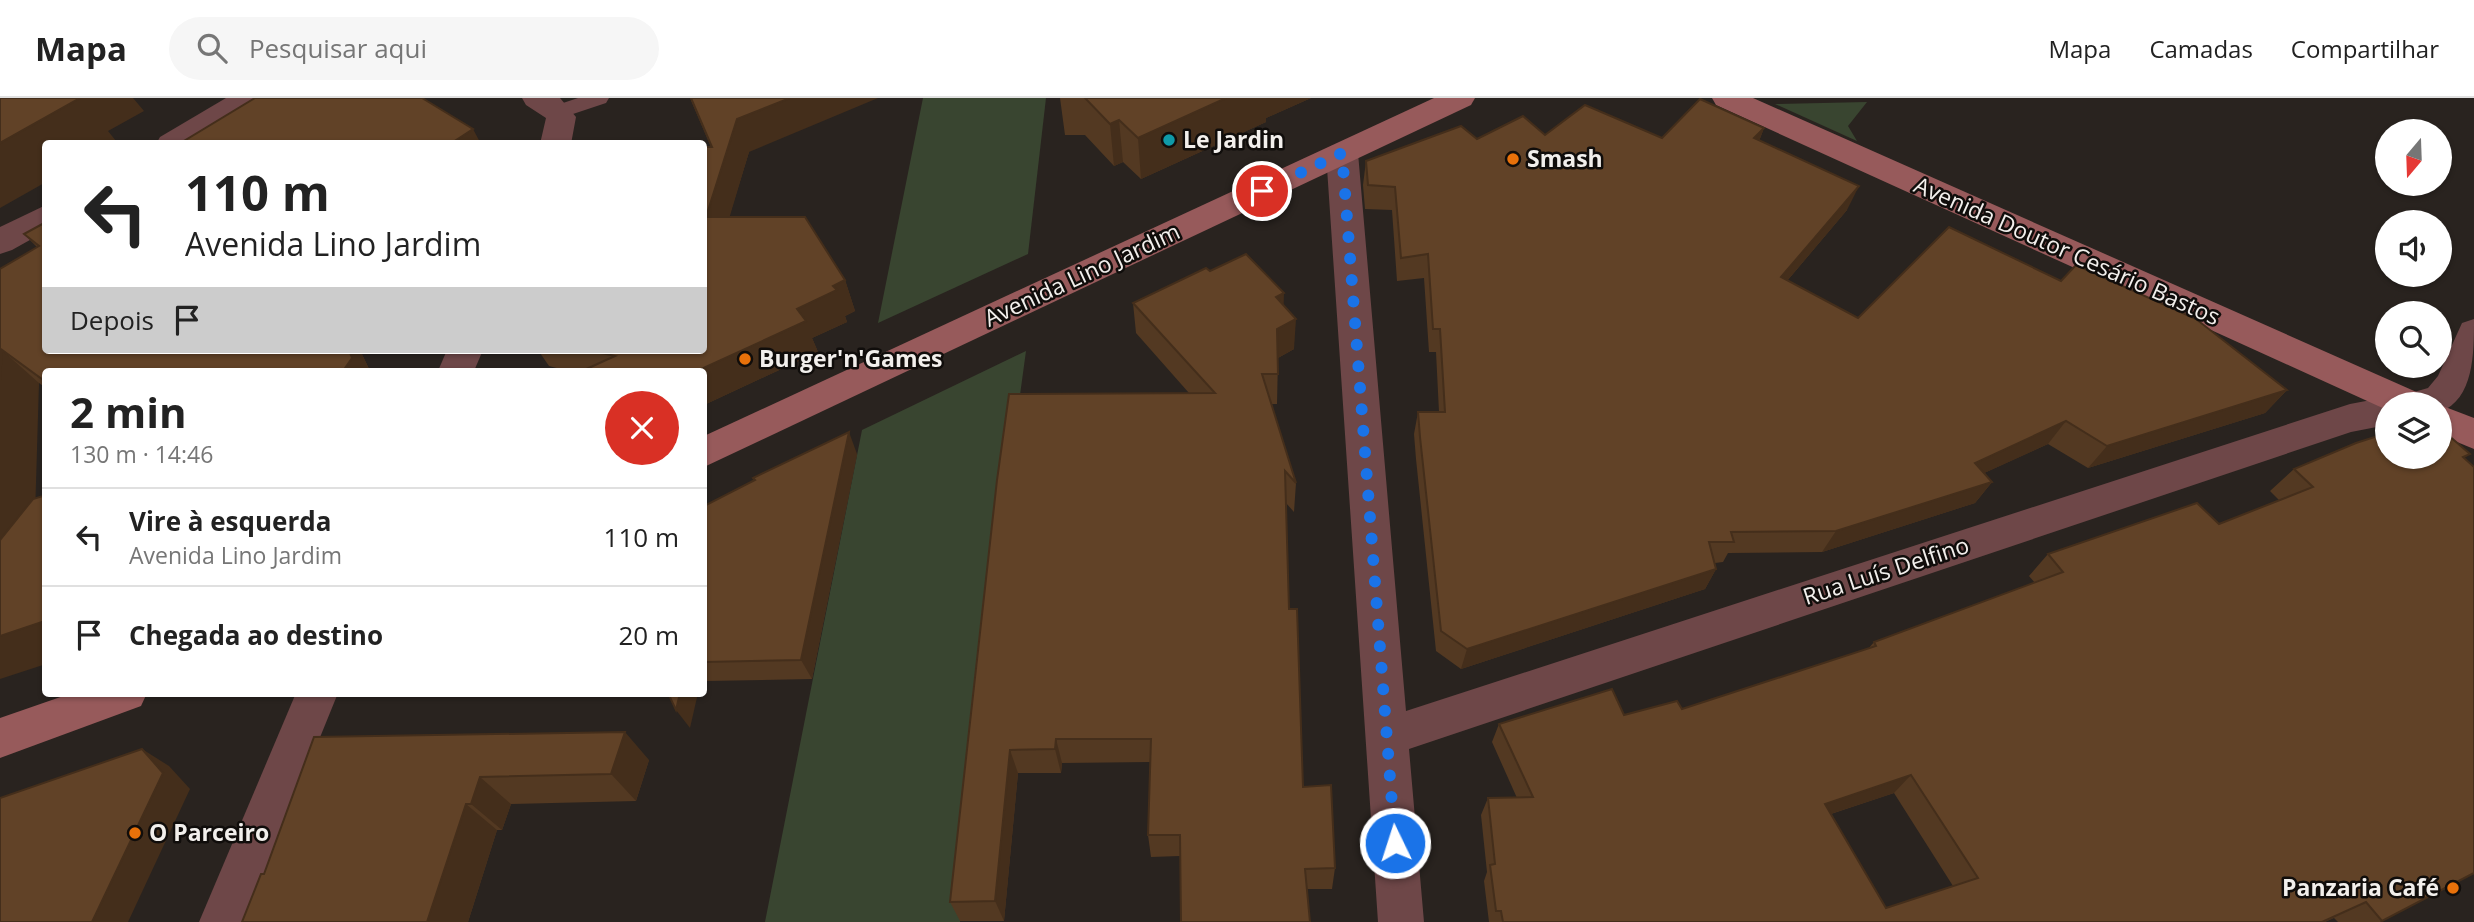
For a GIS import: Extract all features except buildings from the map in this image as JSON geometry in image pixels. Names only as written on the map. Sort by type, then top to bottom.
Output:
[{"type":"main road","name":"Avenida Lino Jardim","points":[[707,451],[1460,98]]},
{"type":"main road","name":"Avenida Doutor Cesário Bastos","points":[[1727,98],[2381,392]]},
{"type":"main road","points":[[2452,424],[2474,434]]},
{"type":"main road","points":[[0,738],[116,697]]},
{"type":"street","points":[[178,140],[249,98]]},
{"type":"street","points":[[548,105],[562,124],[556,140]]},
{"type":"street","points":[[1342,153],[1401,922]]},
{"type":"street","points":[[0,242],[42,218]]},
{"type":"street","points":[[2445,392],[2453,383],[2474,332]]},
{"type":"street","name":"Rua Luís Delfino","points":[[1387,737],[2350,418],[2375,413]]},
{"type":"street","points":[[222,922],[315,697]]},
{"type":"lane","points":[[548,105],[600,98]]},
{"type":"green space","points":[[923,98],[1046,98],[1028,254],[878,323]]},
{"type":"green space","points":[[1867,102],[1848,126],[1857,141],[1775,104]]},
{"type":"green space","points":[[1026,351],[1008,483],[960,922],[765,922],[862,430]]},
{"type":"place","name":"Le Jardin","points":[[1169,140]]},
{"type":"place","name":"Smash","points":[[1513,159]]},
{"type":"place","name":"Burger'n'Games","points":[[745,359]]},
{"type":"place","name":"O Parceiro","points":[[135,833]]},
{"type":"place","name":"Panzaria Café","points":[[2453,888]]},
{"type":"route","points":[[1262,191],[1342,153],[1395,843]]}]
